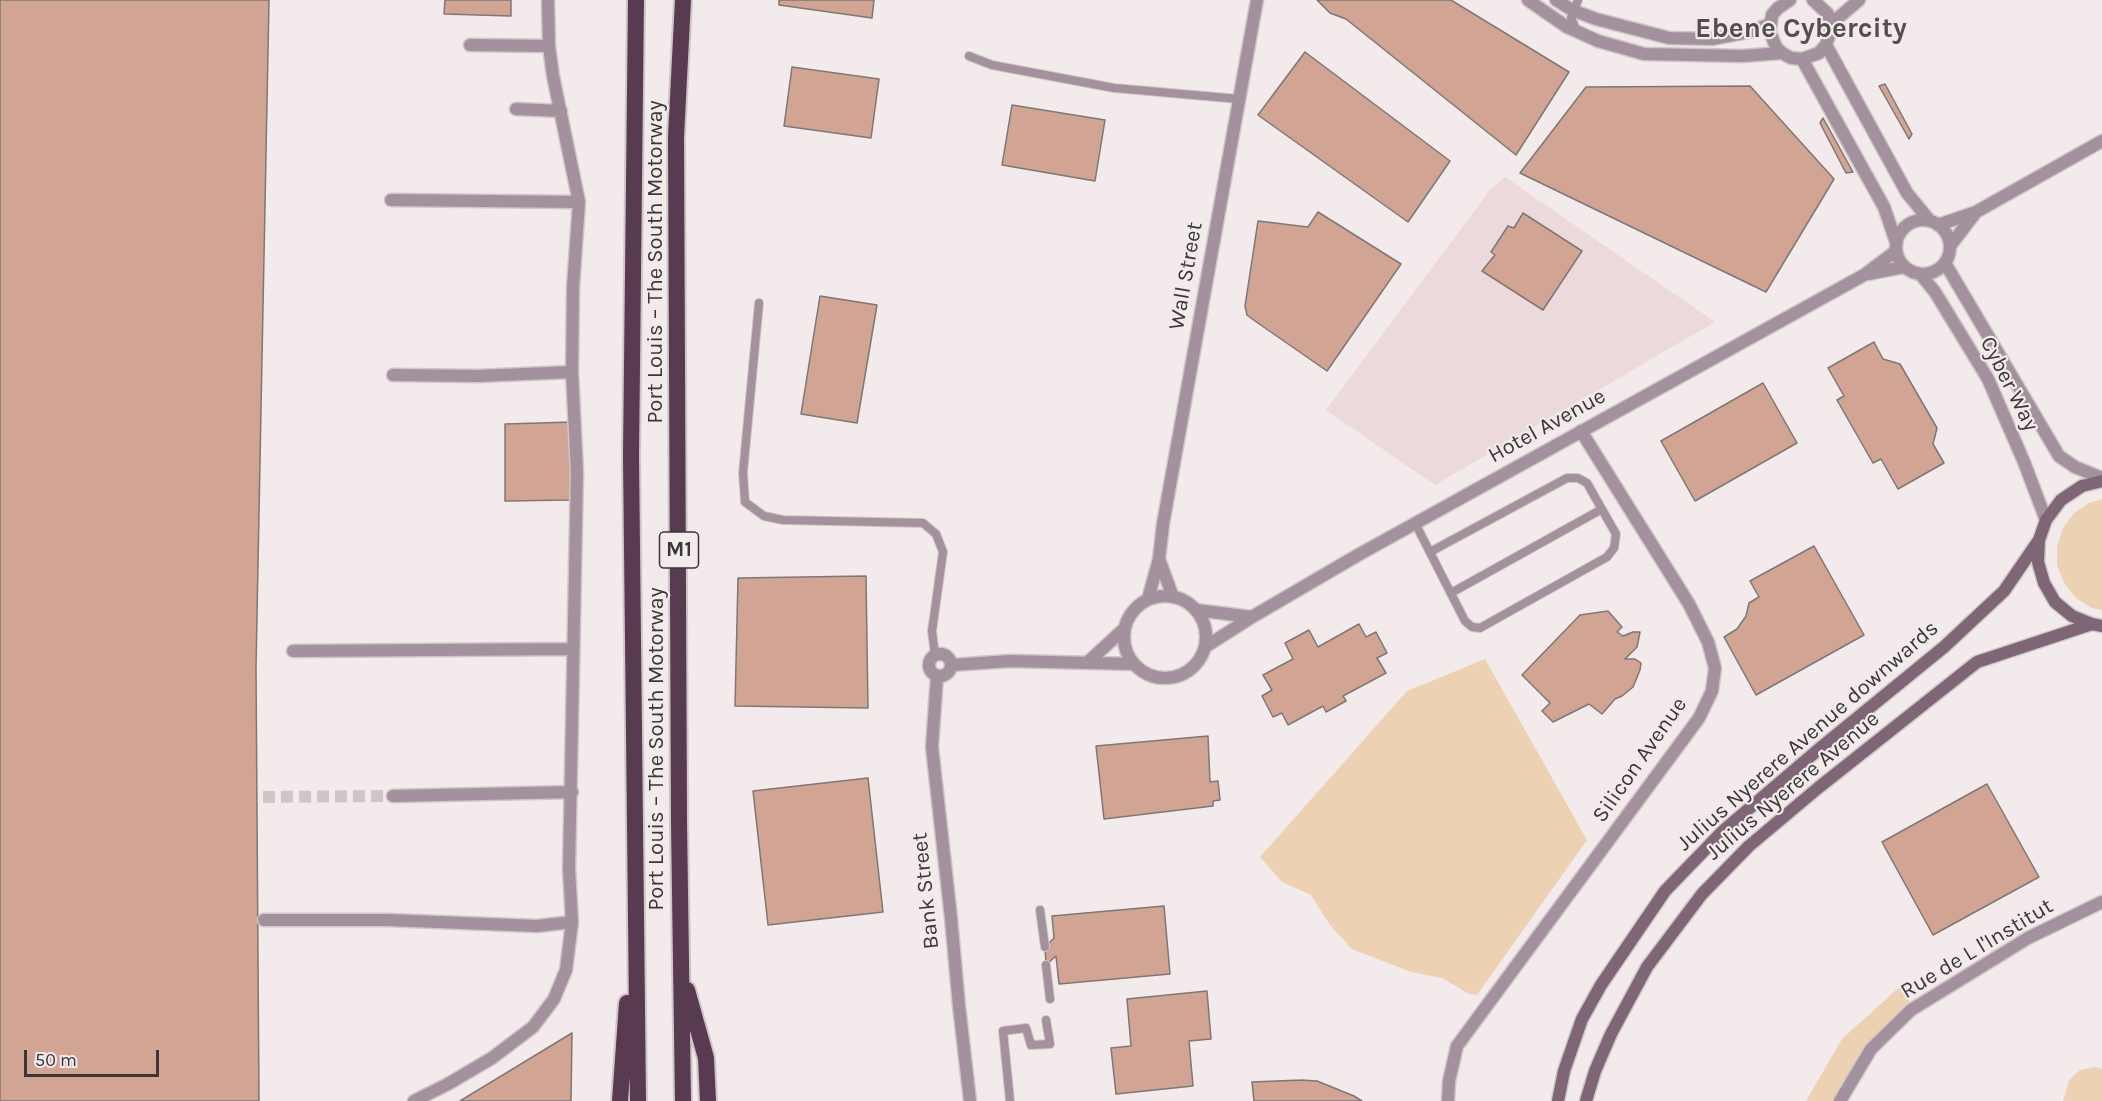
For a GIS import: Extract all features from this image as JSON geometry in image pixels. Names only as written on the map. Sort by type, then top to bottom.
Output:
[{"type":"highway","name":"Port Louis – The South Motorway","points":[[636,0],[631,456],[638,1101]]},
{"type":"highway","name":"Port Louis – The South Motorway","points":[[683,0],[676,137],[683,1101]]},
{"type":"highway","points":[[620,1101],[636,904]]},
{"type":"highway","points":[[681,966],[706,1058],[708,1101]]},
{"type":"main road","points":[[2097,625],[2072,616],[2055,602],[2043,583],[2038,562],[2038,540],[2046,520],[2061,500],[2082,486],[2102,479]]},
{"type":"main road","name":"Julius Nyerere Avenue downwards","points":[[1558,1101],[1564,1071],[1582,1019],[1601,985],[1665,891],[1724,830],[1944,647],[2004,591],[2038,540]]},
{"type":"main road","name":"Julius Nyerere Avenue","points":[[1586,1101],[1595,1071],[1611,1034],[1647,967],[1702,894],[1749,846],[1818,788],[1977,662],[2097,625]]},
{"type":"street","points":[[414,1101],[492,1058],[533,1027],[554,999],[566,970],[572,922],[569,869],[576,472],[572,372],[573,288],[579,202],[553,76],[549,46],[548,0]]},
{"type":"street","name":"Wall Street","points":[[1148,599],[1159,559],[1163,524],[1257,0]]},
{"type":"street","points":[[1528,0],[1567,27],[1598,41],[1644,54],[1742,56],[1782,53]]},
{"type":"street","points":[[1556,0],[1575,5],[1627,28],[1669,38],[1712,39],[1749,32],[1770,24]]},
{"type":"street","points":[[1790,0],[1778,8],[1770,24],[1772,40],[1782,53],[1791,58],[1802,59],[1819,52],[1826,45],[1831,30],[1828,14],[1813,0]]},
{"type":"street","points":[[1831,24],[1859,0]]},
{"type":"street","points":[[470,45],[549,46]]},
{"type":"street","points":[[1826,45],[1907,193],[1948,238],[1950,246]]},
{"type":"street","points":[[1802,59],[1884,207],[1899,260],[1904,267],[1921,275],[1939,269],[1946,263],[1950,246],[1976,212]]},
{"type":"street","points":[[516,109],[561,111]]},
{"type":"street","points":[[1896,247],[1899,234],[1912,222],[1934,223],[1976,212],[2102,141]]},
{"type":"street","points":[[391,200],[579,202]]},
{"type":"street","name":"Hotel Avenue","points":[[1205,647],[1252,617],[1415,523],[1864,275],[1896,247]]},
{"type":"street","name":"Cyber Way","points":[[1946,263],[2059,456],[2075,468],[2102,479]]},
{"type":"street","name":"Hotel Avenue","points":[[1864,275],[1904,267]]},
{"type":"street","name":"Cyber Way","points":[[1921,275],[1935,292],[1988,379],[2046,520]]},
{"type":"street","points":[[393,375],[478,376],[572,372]]},
{"type":"street","name":"Silicon Avenue","points":[[1448,1101],[1449,1081],[1457,1046],[1699,718],[1712,691],[1715,668],[1708,642],[1689,604],[1581,431]]},
{"type":"street","name":"Wall Street","points":[[1159,559],[1173,597]]},
{"type":"street","points":[[1160,596],[1173,597],[1186,601],[1196,610],[1205,627],[1205,647],[1200,659],[1192,669],[1168,678],[1154,677],[1142,672],[1133,664],[1126,652],[1125,628],[1129,616],[1137,606],[1148,599],[1160,596]]},
{"type":"street","points":[[1196,610],[1252,617]]},
{"type":"street","points":[[1087,663],[1125,628]]},
{"type":"street","points":[[293,651],[573,649]]},
{"type":"street","points":[[941,653],[948,656],[952,665],[947,674],[937,676],[929,668],[930,660],[941,653]]},
{"type":"street","points":[[952,665],[1010,661],[1133,664]]},
{"type":"street","name":"Bank Street","points":[[937,676],[932,747],[970,1101]]},
{"type":"street","points":[[393,796],[572,792]]},
{"type":"street","name":"Rue de L l'Institut","points":[[1840,1101],[1871,1049],[1911,1010],[2028,938],[2102,902]]},
{"type":"street","points":[[264,920],[388,920],[537,926],[572,922]]},
{"type":"lane","points":[[1575,5],[1570,18],[1578,32]]},
{"type":"lane","points":[[969,56],[992,65],[1114,88],[1239,99]]},
{"type":"lane","points":[[759,303],[743,473],[745,502],[764,516],[783,520],[923,523],[936,534],[943,552],[932,631],[935,655]]},
{"type":"lane","points":[[1415,523],[1451,593],[1466,621],[1472,627],[1480,628],[1607,557],[1614,548],[1616,534],[1587,483],[1578,478],[1567,478],[1430,552]]},
{"type":"lane","points":[[1451,593],[1602,509]]},
{"type":"lane","points":[[1040,910],[1045,947]]},
{"type":"lane","points":[[1046,965],[1050,999]]},
{"type":"lane","points":[[1010,1101],[1003,1031],[1026,1028],[1031,1045],[1050,1044],[1046,1020]]},
{"type":"shaded area","points":[[1505,177],[1715,322],[1435,485],[1326,410],[1490,190]]},
{"type":"shaded area","points":[[2102,499],[2102,610],[2092,608],[2076,598],[2064,583],[2057,565],[2057,547],[2063,528],[2074,513],[2089,503]]},
{"type":"shaded area","points":[[1485,659],[1587,840],[1477,995],[1469,994],[1442,978],[1411,972],[1352,949],[1330,925],[1311,895],[1282,882],[1260,857],[1407,691]]},
{"type":"shaded area","points":[[1905,982],[1911,1010],[1871,1049],[1840,1101],[1806,1101],[1842,1039]]},
{"type":"shaded area","points":[[2095,1067],[2102,1069],[2102,1101],[2063,1101],[2069,1080],[2080,1070]]},
{"type":"building","points":[[0,0],[269,0],[256,667],[259,1101],[0,1101]]},
{"type":"building","points":[[445,0],[511,0],[511,16],[444,14]]},
{"type":"building","points":[[779,0],[874,0],[872,18],[779,5]]},
{"type":"building","points":[[1317,0],[1451,0],[1569,72],[1516,155],[1346,19],[1330,13]]},
{"type":"building","points":[[1305,52],[1450,161],[1408,222],[1258,115]]},
{"type":"building","points":[[792,67],[879,79],[871,138],[784,126]]},
{"type":"building","points":[[1885,84],[1912,134],[1909,139],[1879,86]]},
{"type":"building","points":[[1750,86],[1834,179],[1766,292],[1520,173],[1586,87]]},
{"type":"building","points":[[1012,105],[1105,120],[1095,181],[1002,165]]},
{"type":"building","points":[[1823,118],[1853,172],[1846,173],[1820,123]]},
{"type":"building","points":[[1318,212],[1401,264],[1327,371],[1247,315],[1245,306],[1258,221],[1308,227]]},
{"type":"building","points":[[1523,213],[1582,251],[1543,310],[1482,271],[1495,255],[1491,252],[1508,226],[1514,228]]},
{"type":"building","points":[[820,296],[877,305],[857,423],[801,414]]},
{"type":"building","points":[[1874,342],[1883,359],[1900,364],[1937,428],[1933,444],[1944,463],[1898,489],[1881,459],[1873,463],[1837,400],[1844,396],[1828,368]]},
{"type":"building","points":[[1763,383],[1797,443],[1695,501],[1661,441]]},
{"type":"building","points":[[573,422],[570,500],[505,501],[505,424]]},
{"type":"building","points":[[1814,546],[1864,635],[1756,695],[1724,637],[1737,629],[1746,616],[1749,603],[1759,597],[1750,581]]},
{"type":"building","points":[[866,576],[868,708],[735,706],[738,578]]},
{"type":"building","points":[[1608,611],[1622,627],[1617,632],[1623,636],[1640,632],[1637,647],[1625,659],[1635,659],[1641,663],[1633,687],[1615,699],[1602,714],[1589,704],[1553,722],[1542,711],[1550,703],[1522,675],[1580,615]]},
{"type":"building","points":[[1359,624],[1366,637],[1376,632],[1387,653],[1377,658],[1386,673],[1343,696],[1346,701],[1326,712],[1323,706],[1288,725],[1282,713],[1273,717],[1262,696],[1272,690],[1263,675],[1293,659],[1285,643],[1309,630],[1318,647]]},
{"type":"building","points":[[1208,736],[1210,782],[1218,781],[1220,800],[1213,801],[1213,806],[1104,819],[1096,746]]},
{"type":"building","points":[[868,778],[883,912],[768,925],[753,791]]},
{"type":"building","points":[[1987,784],[2039,877],[1933,935],[1882,842]]},
{"type":"building","points":[[1164,906],[1170,974],[1059,984],[1056,956],[1046,965],[1045,947],[1054,938],[1052,916]]},
{"type":"building","points":[[1207,991],[1211,1039],[1189,1041],[1193,1086],[1116,1094],[1111,1048],[1131,1046],[1127,999]]},
{"type":"building","points":[[572,1033],[571,1101],[460,1101]]},
{"type":"building","points":[[1317,1081],[1362,1101],[1254,1101],[1252,1082]]},
{"type":"tunnel","points":[[263,797],[393,796]]},
{"type":"district","name":"Ebene Cybercity","points":[[1801,29]]}]
